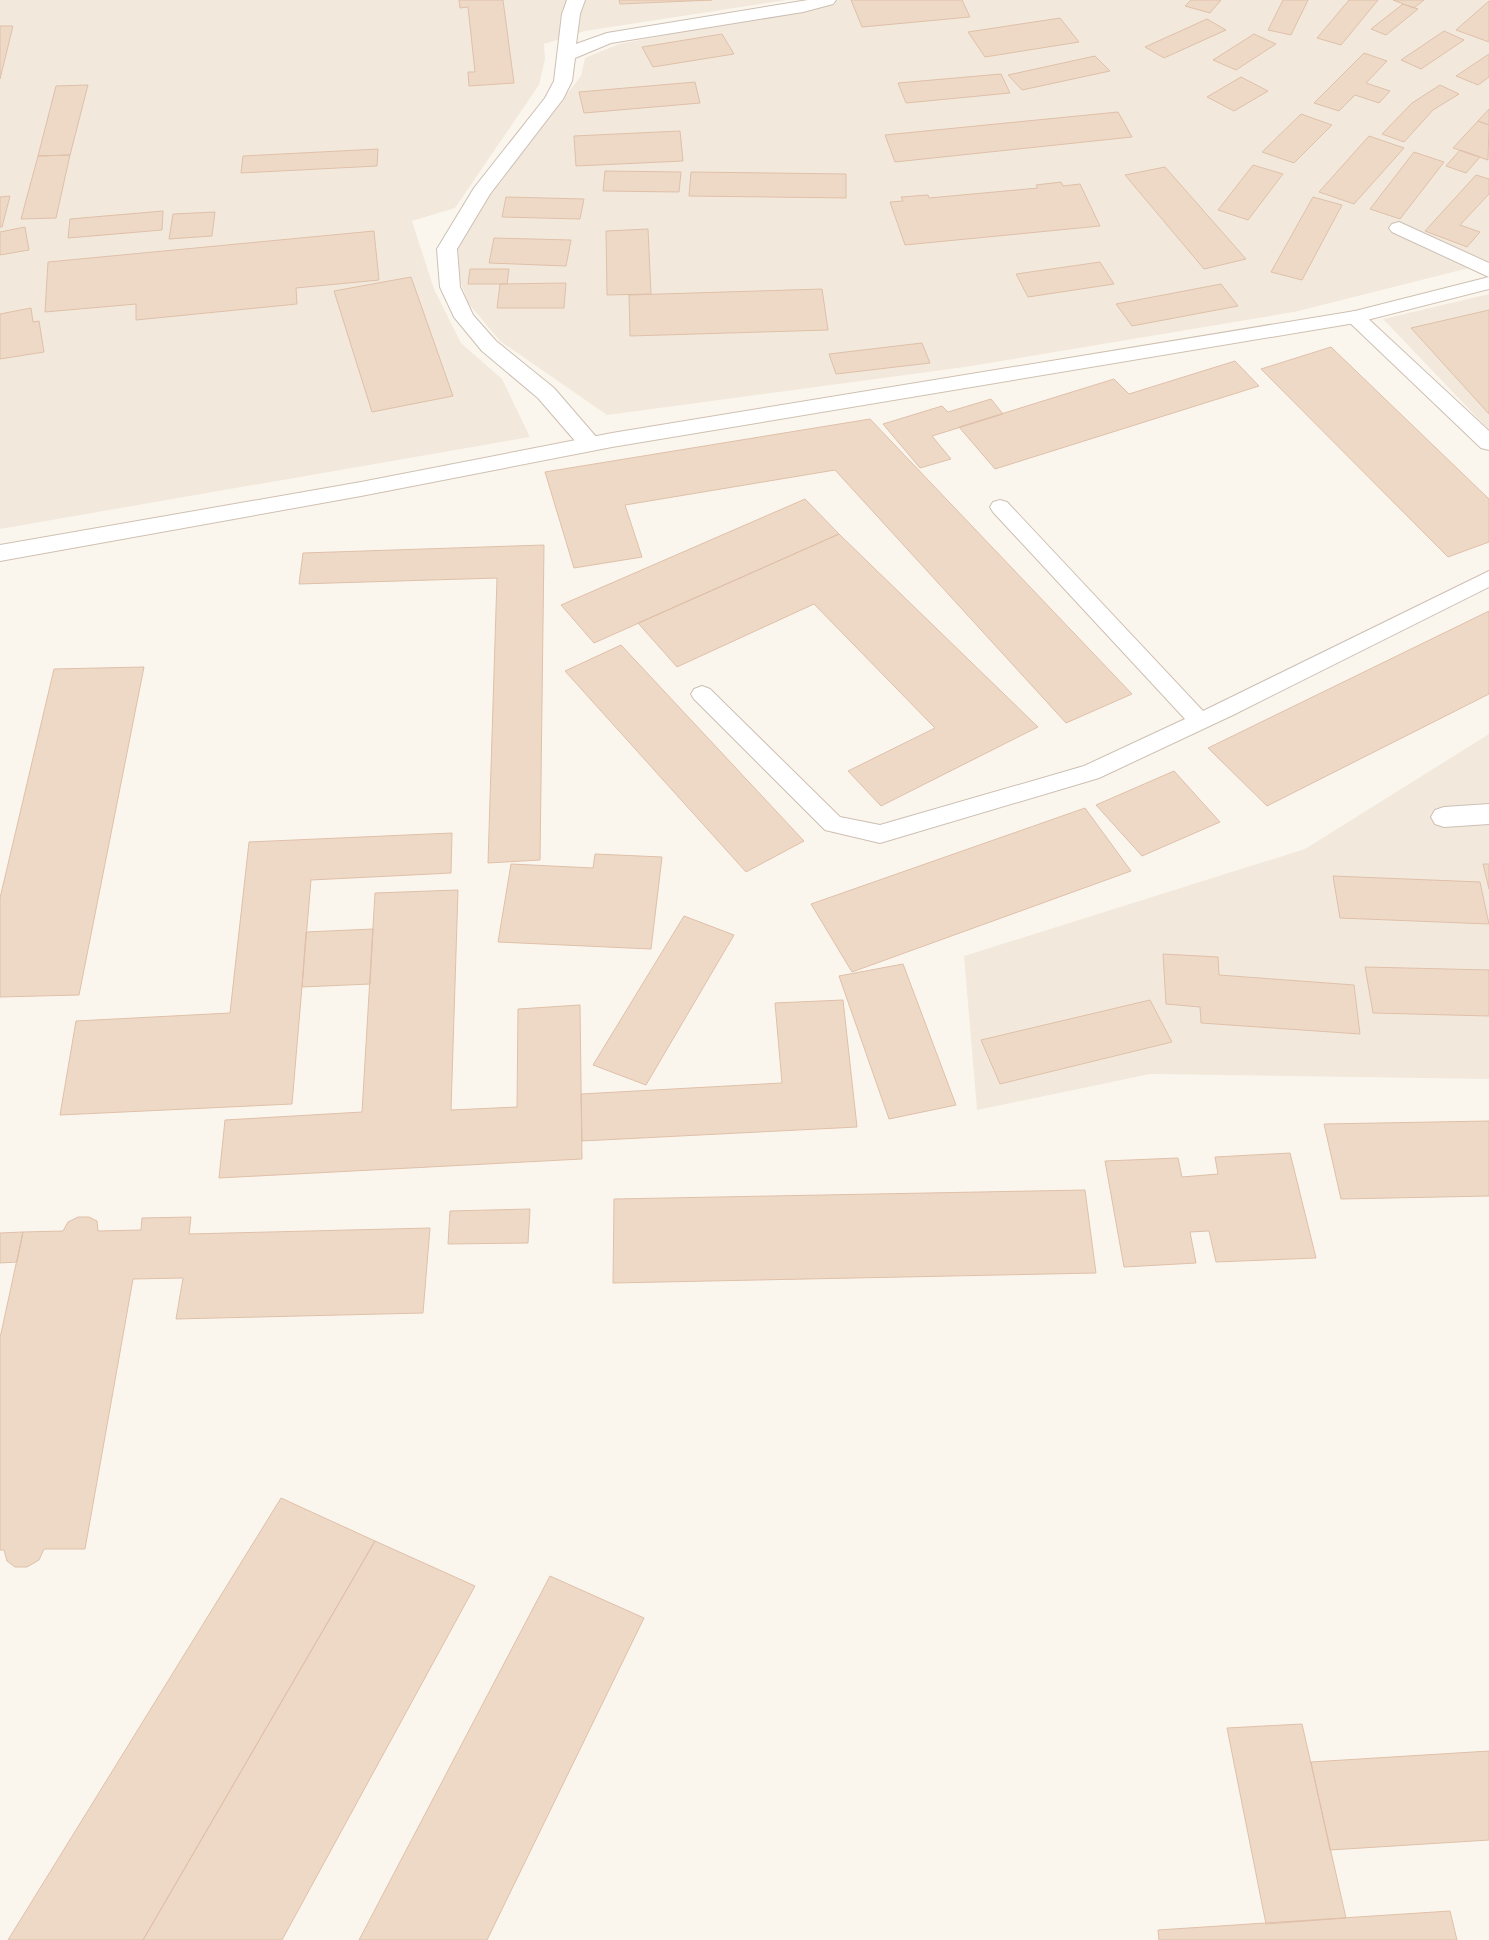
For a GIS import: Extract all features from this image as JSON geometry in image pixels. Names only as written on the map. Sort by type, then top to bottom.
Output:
[{"type":"street","points":[[576,0],[571,14],[563,81],[554,99],[481,192],[446,249],[450,287],[464,317],[489,346],[546,393],[590,444]]},
{"type":"street","points":[[566,55],[607,38],[802,6],[827,0]]},
{"type":"street","points":[[1399,228],[1489,271]]},
{"type":"street","points":[[0,553],[361,489],[590,444],[1355,317],[1489,283]]},
{"type":"street","points":[[1355,317],[1489,443]]},
{"type":"street","points":[[1444,817],[1489,814]]},
{"type":"lane","points":[[1000,507],[1200,722]]},
{"type":"lane","points":[[702,694],[833,824],[880,834],[1091,772],[1200,722],[1489,578]]},
{"type":"shaded area","points":[[0,0],[787,0],[585,31],[544,44],[545,59],[539,85],[455,208],[412,221],[434,289],[461,343],[502,379],[530,437],[0,529]]},
{"type":"shaded area","points":[[839,0],[1489,0],[1489,263],[1294,312],[965,367],[607,415],[500,341],[468,303],[460,280],[458,248],[486,197],[581,76],[585,58],[619,44],[799,10]]},
{"type":"shaded area","points":[[1489,294],[1489,430],[1383,319]]},
{"type":"shaded area","points":[[1489,734],[1489,1079],[1150,1074],[977,1110],[964,956],[1305,849]]},
{"type":"building","points":[[459,0],[503,0],[514,83],[469,86],[468,72],[475,72],[468,7],[460,8]]},
{"type":"building","points":[[619,0],[712,0],[620,4]]},
{"type":"building","points":[[851,0],[962,0],[970,17],[862,27]]},
{"type":"building","points":[[1191,0],[1221,0],[1210,13],[1185,6]]},
{"type":"building","points":[[1283,0],[1308,0],[1291,35],[1268,30]]},
{"type":"building","points":[[1349,0],[1378,0],[1341,45],[1317,38]]},
{"type":"building","points":[[1393,0],[1424,0],[1414,8]]},
{"type":"building","points":[[1489,1],[1489,42],[1456,30]]},
{"type":"building","points":[[1403,4],[1418,9],[1386,35],[1371,29]]},
{"type":"building","points":[[1060,18],[1079,42],[985,57],[968,32]]},
{"type":"building","points":[[1207,19],[1226,30],[1164,58],[1145,47]]},
{"type":"building","points":[[0,26],[13,26],[0,79]]},
{"type":"building","points":[[1444,31],[1464,40],[1421,69],[1401,60]]},
{"type":"building","points":[[722,34],[734,54],[653,67],[642,47]]},
{"type":"building","points":[[1254,34],[1276,44],[1236,70],[1213,60]]},
{"type":"building","points":[[1364,53],[1387,61],[1366,83],[1390,91],[1379,103],[1355,95],[1339,111],[1314,103]]},
{"type":"building","points":[[1489,54],[1489,77],[1478,85],[1456,76]]},
{"type":"building","points":[[1095,56],[1110,71],[1022,90],[1008,75]]},
{"type":"building","points":[[1001,74],[1010,93],[906,103],[898,83]]},
{"type":"building","points":[[1241,77],[1268,91],[1234,111],[1207,97]]},
{"type":"building","points":[[695,82],[700,103],[584,113],[579,92]]},
{"type":"building","points":[[88,85],[70,155],[38,156],[56,86]]},
{"type":"building","points":[[1440,85],[1459,94],[1433,110],[1404,142],[1382,134],[1412,103]]},
{"type":"building","points":[[1489,109],[1489,125],[1478,121]]},
{"type":"building","points":[[1118,112],[1132,137],[895,162],[885,135]]},
{"type":"building","points":[[1301,114],[1332,125],[1294,163],[1262,152]]},
{"type":"building","points":[[1478,121],[1489,125],[1488,160],[1453,148]]},
{"type":"building","points":[[680,131],[683,161],[576,166],[574,136]]},
{"type":"building","points":[[1369,136],[1404,148],[1354,204],[1319,192]]},
{"type":"building","points":[[378,149],[377,166],[241,173],[243,156]]},
{"type":"building","points":[[1460,150],[1480,157],[1466,173],[1446,166]]},
{"type":"building","points":[[1414,152],[1444,162],[1400,219],[1370,209]]},
{"type":"building","points":[[70,155],[56,218],[21,219],[38,156]]},
{"type":"building","points":[[1253,165],[1283,174],[1248,220],[1218,210]]},
{"type":"building","points":[[1165,167],[1246,259],[1204,269],[1125,175]]},
{"type":"building","points":[[605,171],[681,172],[679,192],[603,191]]},
{"type":"building","points":[[691,172],[846,174],[846,198],[689,196]]},
{"type":"building","points":[[1476,175],[1489,179],[1489,194],[1460,225],[1480,232],[1467,247],[1425,231]]},
{"type":"building","points":[[1061,182],[1063,186],[1080,184],[1100,226],[905,245],[890,202],[903,201],[901,197],[928,195],[929,198],[1038,188],[1036,185]]},
{"type":"building","points":[[10,196],[2,227],[0,227],[0,197]]},
{"type":"building","points":[[506,197],[584,199],[580,219],[502,217]]},
{"type":"building","points":[[1313,197],[1342,205],[1302,280],[1271,272]]},
{"type":"building","points":[[163,211],[162,230],[68,238],[70,219]]},
{"type":"building","points":[[215,212],[212,236],[169,239],[173,214]]},
{"type":"building","points":[[25,227],[29,250],[0,255],[0,232]]},
{"type":"building","points":[[648,229],[651,294],[607,295],[606,231]]},
{"type":"building","points":[[374,231],[379,280],[296,288],[297,304],[136,320],[136,304],[45,312],[48,262]]},
{"type":"building","points":[[494,238],[571,240],[566,266],[489,263]]},
{"type":"building","points":[[1100,262],[1114,284],[1028,297],[1016,274]]},
{"type":"building","points":[[470,269],[509,269],[507,284],[468,284]]},
{"type":"building","points":[[411,277],[453,396],[372,412],[334,291]]},
{"type":"building","points":[[566,283],[564,308],[497,308],[500,284]]},
{"type":"building","points":[[1221,284],[1238,306],[1132,326],[1116,304]]},
{"type":"building","points":[[822,289],[828,330],[630,336],[629,295]]},
{"type":"building","points":[[31,308],[33,322],[39,321],[44,352],[0,359],[0,314]]},
{"type":"building","points":[[1489,310],[1489,414],[1411,328]]},
{"type":"building","points":[[922,343],[930,363],[836,374],[829,354]]},
{"type":"building","points":[[1331,347],[1489,499],[1489,542],[1448,557],[1261,369]]},
{"type":"building","points":[[1235,361],[1259,386],[995,469],[959,427],[1114,379],[1129,394]]},
{"type":"building","points":[[991,399],[1003,414],[932,436],[951,459],[920,468],[883,424],[942,406],[948,412]]},
{"type":"building","points":[[870,419],[1132,694],[1066,723],[835,470],[625,505],[642,557],[574,568],[545,472]]},
{"type":"building","points":[[805,499],[839,534],[594,643],[561,605]]},
{"type":"building","points":[[839,534],[1038,727],[881,806],[848,771],[935,728],[814,604],[677,667],[638,623]]},
{"type":"building","points":[[544,545],[540,860],[488,863],[497,578],[299,584],[303,553]]},
{"type":"building","points":[[1489,611],[1489,694],[1267,806],[1208,748]]},
{"type":"building","points":[[621,645],[804,841],[746,872],[565,671]]},
{"type":"building","points":[[144,667],[79,995],[0,997],[0,898],[54,669]]},
{"type":"building","points":[[1174,771],[1220,822],[1142,856],[1096,805]]},
{"type":"building","points":[[1085,808],[1131,871],[852,972],[811,904]]},
{"type":"building","points":[[452,833],[451,873],[311,880],[292,1104],[60,1115],[76,1021],[230,1013],[249,842]]},
{"type":"building","points":[[595,854],[662,857],[651,949],[498,942],[511,864],[593,868]]},
{"type":"building","points":[[1483,864],[1489,864],[1489,889]]},
{"type":"building","points":[[1333,876],[1480,882],[1489,924],[1340,918]]},
{"type":"building","points":[[458,890],[451,1110],[517,1107],[518,1009],[580,1005],[582,1159],[219,1178],[225,1120],[362,1112],[375,893]]},
{"type":"building","points":[[684,916],[734,935],[646,1085],[593,1065]]},
{"type":"building","points":[[373,929],[370,984],[302,987],[306,932]]},
{"type":"building","points":[[1163,954],[1218,957],[1219,975],[1354,985],[1360,1034],[1201,1023],[1200,1007],[1166,1004]]},
{"type":"building","points":[[903,964],[956,1105],[889,1119],[839,976]]},
{"type":"building","points":[[1365,967],[1489,970],[1489,1016],[1373,1013]]},
{"type":"building","points":[[843,1000],[857,1127],[582,1141],[581,1094],[782,1083],[775,1003]]},
{"type":"building","points":[[1150,1000],[1172,1042],[1000,1084],[981,1040]]},
{"type":"building","points":[[1489,1121],[1489,1196],[1341,1199],[1324,1124]]},
{"type":"building","points":[[1290,1153],[1316,1258],[1216,1262],[1209,1231],[1190,1232],[1196,1263],[1124,1267],[1105,1161],[1178,1158],[1182,1177],[1218,1174],[1215,1157]]},
{"type":"building","points":[[1085,1190],[1096,1273],[613,1283],[614,1199]]},
{"type":"building","points":[[530,1209],[528,1243],[448,1244],[450,1211]]},
{"type":"building","points":[[78,1217],[89,1217],[97,1221],[98,1231],[141,1230],[142,1218],[191,1217],[189,1234],[430,1228],[423,1313],[176,1319],[183,1278],[133,1279],[85,1549],[44,1549],[39,1560],[27,1567],[15,1567],[7,1561],[4,1550],[0,1550],[0,1338],[23,1232],[63,1231],[68,1222]]},
{"type":"building","points":[[23,1232],[17,1262],[0,1263],[0,1233]]},
{"type":"building","points":[[281,1498],[375,1541],[143,1940],[8,1940]]},
{"type":"building","points":[[375,1541],[475,1586],[282,1940],[143,1940]]},
{"type":"building","points":[[550,1576],[644,1618],[487,1940],[359,1940]]},
{"type":"building","points":[[1302,1724],[1346,1918],[1266,1924],[1227,1728]]},
{"type":"building","points":[[1489,1751],[1489,1840],[1330,1850],[1311,1762]]},
{"type":"building","points":[[1450,1911],[1457,1940],[1159,1940],[1158,1930]]}]
